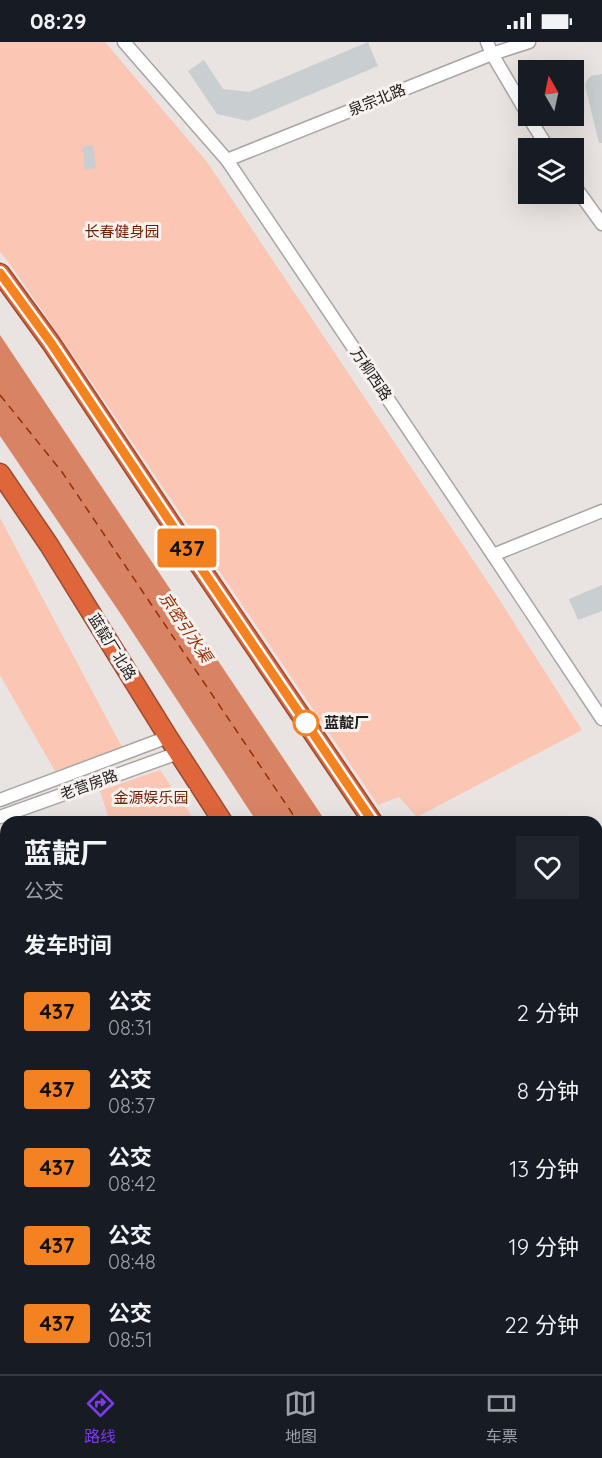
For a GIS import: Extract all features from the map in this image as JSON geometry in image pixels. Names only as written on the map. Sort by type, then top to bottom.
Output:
[{"type":"highway","points":[[0,273],[51,343],[369,816]]},
{"type":"highway","name":"蓝靛厂北路","points":[[0,473],[49,545],[219,816]]},
{"type":"street","name":"万柳西路","points":[[124,42],[227,160],[602,719]]},
{"type":"street","name":"泉宗北路","points":[[227,160],[490,48],[529,42]]},
{"type":"street","points":[[490,48],[518,97]]},
{"type":"street","points":[[584,199],[602,224]]},
{"type":"street","points":[[493,555],[602,511]]},
{"type":"street","name":"老营房路","points":[[0,800],[168,737]]},
{"type":"street","name":"老营房路","points":[[3,816],[178,753]]},
{"type":"green space","name":"长春健身园","points":[[0,42],[105,42],[207,162],[495,593],[582,730],[419,816],[416,816],[399,797],[378,805],[105,402],[0,252]]},
{"type":"green space","points":[[0,518],[123,749],[55,771],[0,675]]},
{"type":"green space","name":"金源娱乐园","points":[[160,770],[192,816],[108,816],[100,791]]},
{"type":"water","name":"京密引水渠","points":[[0,335],[322,816],[253,816],[0,436]]},
{"type":"building","points":[[368,42],[378,66],[248,121],[217,114],[188,71],[204,60],[223,89],[249,92]]},
{"type":"building","points":[[602,74],[602,143],[599,143],[585,86],[591,76]]},
{"type":"building","points":[[93,145],[96,168],[85,170],[82,147]]},
{"type":"building","points":[[602,585],[602,611],[578,620],[569,599]]},
{"type":"ferry route","points":[[0,395],[62,472],[294,816]]},
{"type":"bus line","name":"437","points":[[0,273],[51,343],[369,816]]},
{"type":"place","name":"蓝靛厂","points":[[306,723]]}]
